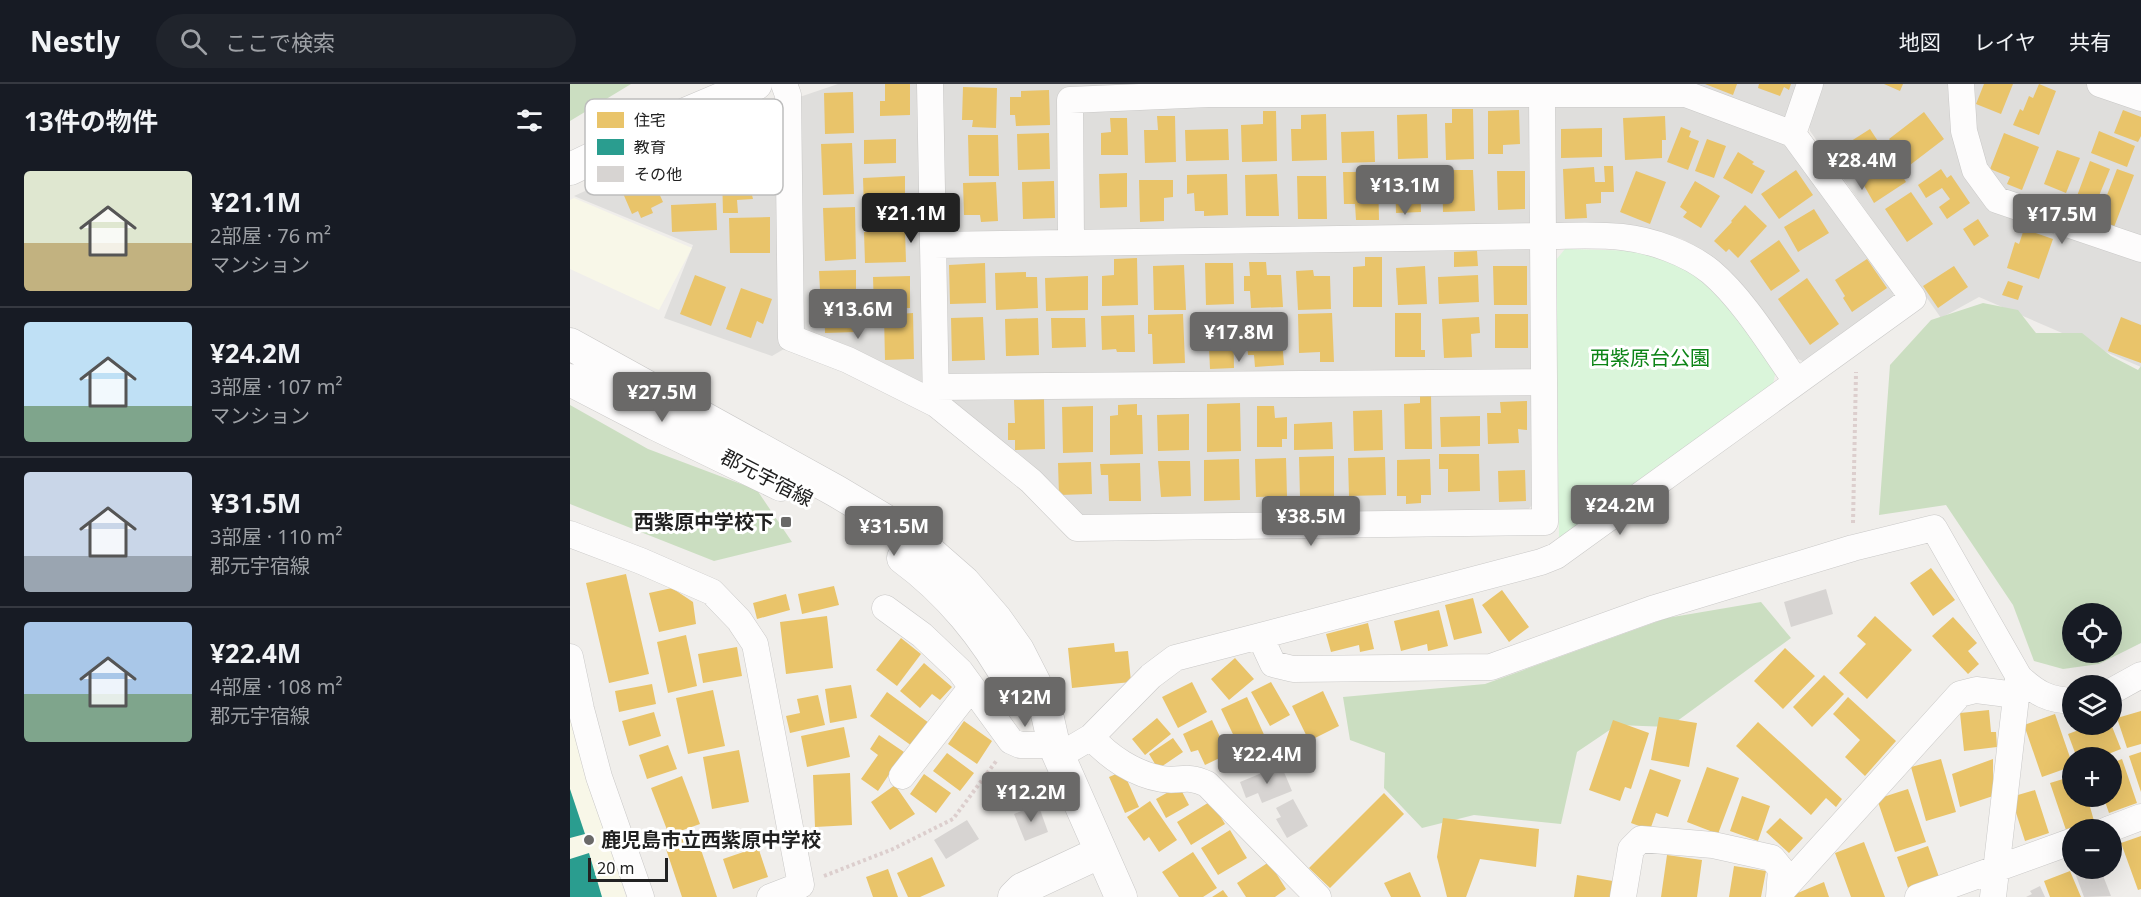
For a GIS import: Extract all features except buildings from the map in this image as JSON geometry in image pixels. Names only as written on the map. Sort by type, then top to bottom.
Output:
[{"type":"street","points":[[720,99],[756,84]]},
{"type":"street","points":[[784,84],[788,95],[791,338],[935,395],[1031,481],[1077,528],[1545,522],[1542,94]]},
{"type":"street","points":[[930,84],[935,395]]},
{"type":"street","points":[[1793,134],[1810,84]]},
{"type":"street","points":[[1961,84],[1964,131],[1975,170],[1997,200],[2141,249]]},
{"type":"street","points":[[2100,84],[2141,98]]},
{"type":"street","points":[[885,608],[960,671],[1011,741],[1056,751],[1091,737],[1151,676],[1174,658],[1541,562],[1556,556],[1913,298],[1793,134],[1686,94],[1209,89],[1070,100],[1071,242]]},
{"type":"street","points":[[570,169],[585,162]]},
{"type":"street","points":[[933,244],[1543,236],[1622,237],[1652,244],[1685,256],[1711,272],[1736,298],[1796,381]]},
{"type":"street","name":"郡元宇宿線","points":[[570,344],[893,525],[932,554],[964,582],[996,619],[1018,650],[1044,701],[1056,751],[1121,897]]},
{"type":"street","name":"郡元宇宿線","points":[[570,380],[655,424],[763,475],[849,522],[910,563],[970,621],[998,659],[1028,716],[1056,751]]},
{"type":"street","points":[[935,395],[1544,382]]},
{"type":"street","points":[[1260,636],[1273,664],[1293,669],[1491,667],[1652,609],[1853,548],[1934,528],[2017,686],[1993,897]]},
{"type":"street","points":[[570,534],[641,561],[712,592],[739,620],[755,644],[801,885],[770,897]]},
{"type":"street","points":[[570,657],[599,777],[641,897]]},
{"type":"street","points":[[2122,685],[2141,675]]},
{"type":"street","points":[[1779,895],[1960,694],[2017,686],[2062,701]]},
{"type":"street","points":[[902,776],[971,688]]},
{"type":"street","points":[[1091,737],[1103,750],[1138,773],[1163,779],[1193,778],[1207,784],[1318,897]]},
{"type":"street","points":[[2122,824],[2141,817]]},
{"type":"street","points":[[1623,897],[1631,849],[1641,838],[1713,845],[1772,858],[1781,869],[1779,895]]},
{"type":"street","points":[[1918,897],[2062,846]]},
{"type":"street","points":[[1014,897],[1022,889],[1101,852]]},
{"type":"path","points":[[1844,346],[1856,373],[1853,548]]},
{"type":"path","points":[[801,885],[893,849],[953,819],[1011,741]]},
{"type":"shaded area","points":[[838,84],[1797,84],[1789,107],[1895,289],[1890,304],[1805,362],[1793,357],[1730,271],[1682,239],[1647,228],[1532,227],[1532,505],[1525,514],[1083,517],[963,415],[808,335],[772,356],[664,318],[693,245],[574,196],[585,191],[585,195],[783,195],[783,103]]},
{"type":"shaded area","points":[[1820,84],[2141,84],[2141,367],[1979,297],[1941,318],[1810,131],[1808,119]]},
{"type":"shaded area","points":[[574,198],[692,248],[659,310],[570,269],[570,200]]},
{"type":"shaded area","name":"鹿児島市立西紫原中学校","points":[[570,715],[590,783],[626,897],[570,897]]},
{"type":"green space","points":[[570,84],[631,84],[606,99],[585,99],[585,112],[570,121]]},
{"type":"green space","name":"西紫原台公園","points":[[1565,249],[1643,251],[1683,266],[1698,276],[1722,299],[1776,370],[1773,384],[1559,540],[1556,260]]},
{"type":"green space","points":[[1983,303],[2018,310],[2036,333],[2082,333],[2111,356],[2138,370],[2141,366],[2141,643],[2122,652],[2122,603],[2062,603],[2062,663],[2101,663],[2063,669],[2034,661],[2013,605],[1946,505],[1879,515],[1890,365],[1931,320]]},
{"type":"green space","points":[[570,405],[648,449],[757,490],[792,542],[714,561],[570,504]]},
{"type":"green space","points":[[1761,602],[1791,638],[1669,727],[1617,725],[1577,752],[1561,824],[1474,815],[1422,828],[1384,788],[1385,753],[1350,740],[1343,697],[1485,684],[1667,618]]},
{"type":"place","name":"西紫原中学校下","points":[[786,522]]},
{"type":"place","name":"鹿児島市立西紫原中学校","points":[[589,840]]}]
